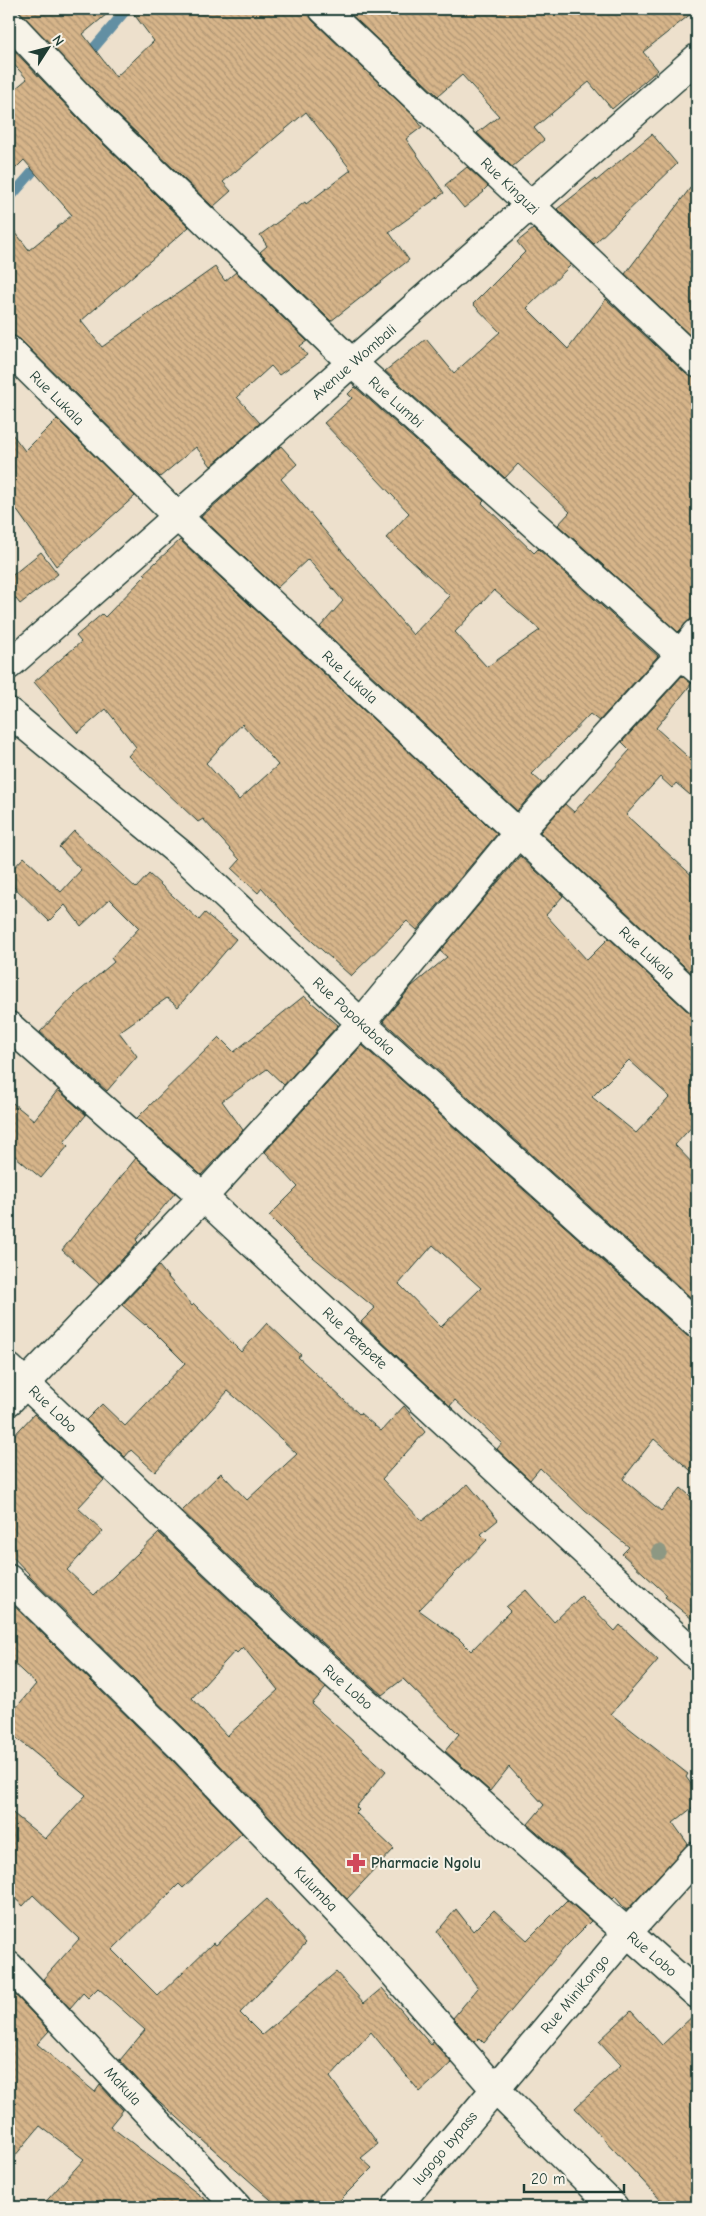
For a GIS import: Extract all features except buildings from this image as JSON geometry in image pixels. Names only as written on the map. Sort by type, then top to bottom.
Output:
[{"type":"street","name":"Rue Kinguzi","points":[[323,9],[697,363]]},
{"type":"street","name":"Rue Lumbi","points":[[9,22],[106,124],[352,363],[692,652]]},
{"type":"street","name":"Avenue Wombali","points":[[9,665],[697,58]]},
{"type":"street","name":"Rue Lukala","points":[[9,350],[177,516],[697,999]]},
{"type":"street","points":[[14,1384],[203,1197],[361,1024],[518,833],[692,652]]},
{"type":"street","name":"Rue Popokabaka","points":[[9,712],[182,855],[361,1024],[697,1324]]},
{"type":"street","name":"Rue Petepete","points":[[9,1026],[203,1197],[697,1656]]},
{"type":"street","name":"Rue Lobo","points":[[14,1384],[285,1631],[697,1994]]},
{"type":"street","name":"Kulumba","points":[[9,1579],[185,1751],[355,1930],[495,2089],[614,2207]]},
{"type":"street","name":"Rue MiniKongo","points":[[495,2089],[627,1933],[697,1856]]},
{"type":"street","name":"Makula","points":[[9,1966],[237,2207]]},
{"type":"street","name":"lugogo bypass","points":[[396,2207],[495,2089]]},
{"type":"waterway","points":[[71,129],[85,113],[92,50],[127,9]]},
{"type":"waterway","points":[[9,199],[41,162]]},
{"type":"place","name":"Pharmacie Ngolu","points":[[356,1863]]}]
